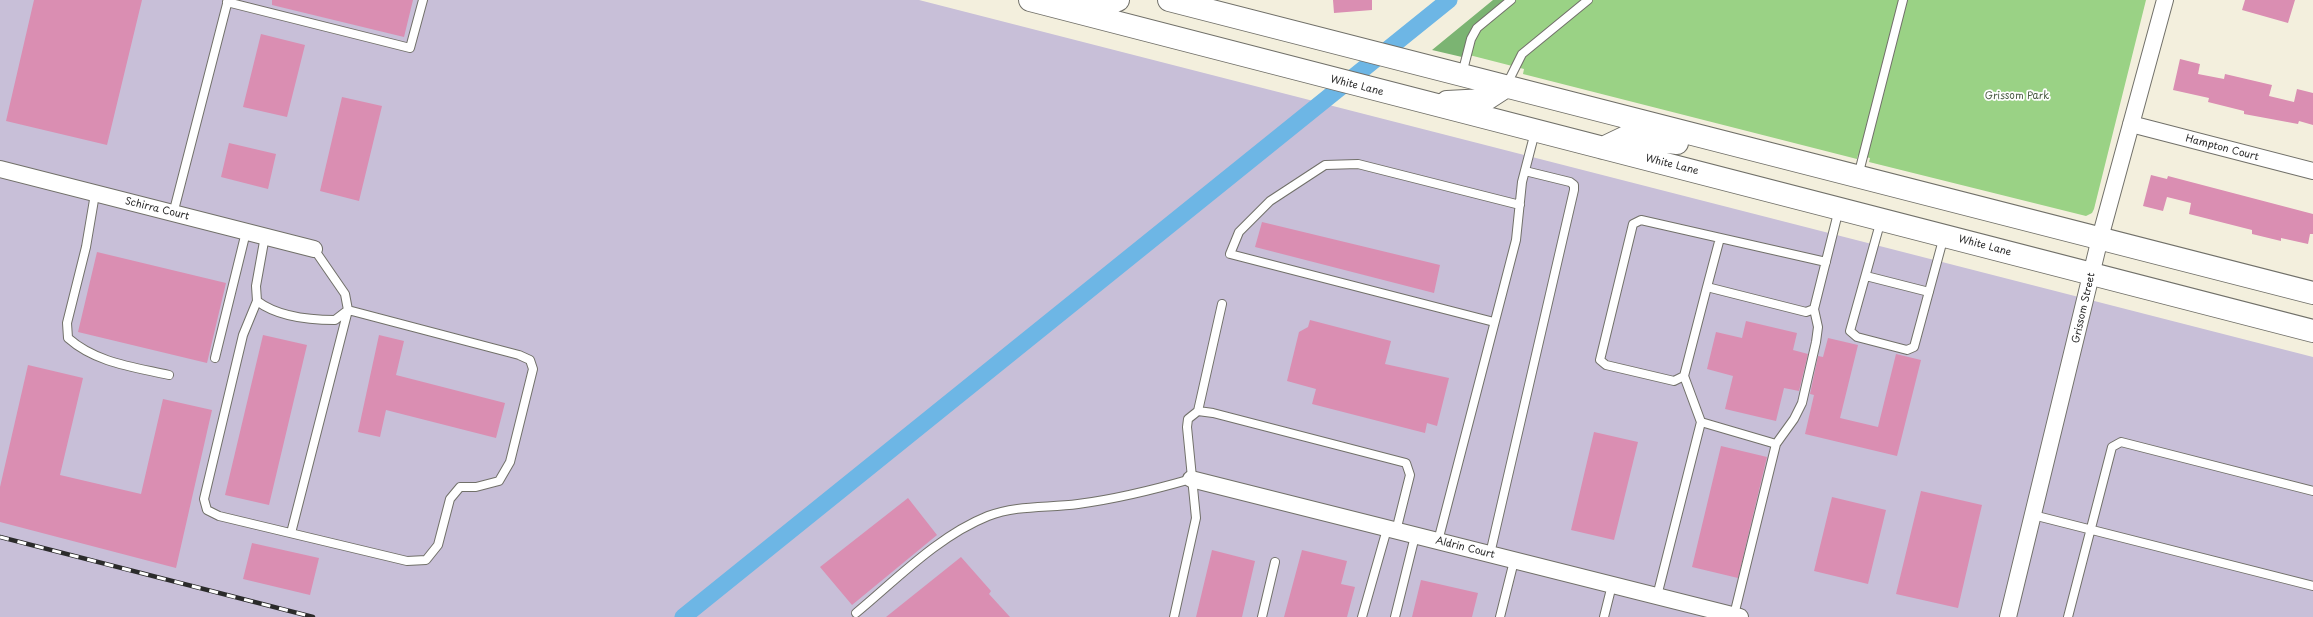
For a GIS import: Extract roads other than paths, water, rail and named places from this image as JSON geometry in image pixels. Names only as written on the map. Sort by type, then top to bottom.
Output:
[{"type":"main road","name":"White Lane","points":[[1030,0],[1419,102],[1881,219],[2313,331]]},
{"type":"main road","points":[[1077,0],[1107,4],[1118,0]]},
{"type":"main road","points":[[1169,0],[1414,64],[2313,293]]},
{"type":"main road","points":[[1419,102],[1485,100],[1505,87]]},
{"type":"main road","points":[[1603,148],[1626,137],[1763,153]]},
{"type":"street","name":"Grissom Street","points":[[2008,617],[2100,238],[2165,0]]},
{"type":"street","name":"Hampton Court","points":[[2131,124],[2313,171]]},
{"type":"street","name":"Schirra Court","points":[[0,169],[314,249]]},
{"type":"street","name":"Aldrin Court","points":[[1190,480],[1737,616]]},
{"type":"lane","points":[[173,214],[227,1],[410,48],[424,0]]},
{"type":"lane","points":[[1461,76],[1471,39],[1476,28],[1511,0]]},
{"type":"lane","points":[[1505,87],[1512,69],[1522,54],[1588,0]]},
{"type":"lane","points":[[1858,177],[1903,0]]},
{"type":"lane","points":[[1438,541],[1516,240],[1525,171],[1535,131]]},
{"type":"lane","points":[[1494,322],[1230,254],[1239,232],[1270,201],[1325,165],[1358,164],[1520,205]]},
{"type":"lane","points":[[1490,554],[1574,190],[1574,185],[1570,182],[1525,171]]},
{"type":"lane","points":[[95,194],[86,247],[67,323],[68,338],[81,350],[104,360],[169,375]]},
{"type":"lane","points":[[1737,616],[1776,444],[1794,418],[1802,403],[1818,327],[1814,309],[1839,209]]},
{"type":"lane","points":[[1881,219],[1850,331],[1857,337],[1907,350],[1914,347],[1944,236]]},
{"type":"lane","points":[[1684,376],[1674,381],[1606,365],[1600,360],[1633,224],[1641,220],[1826,262]]},
{"type":"lane","points":[[215,358],[246,232]]},
{"type":"lane","points":[[265,236],[256,286],[257,302],[243,336],[204,499],[207,510],[219,516],[407,561],[426,560],[438,545],[450,500],[460,487],[476,487],[499,481],[510,462],[533,370],[530,360],[348,310]]},
{"type":"lane","points":[[1657,596],[1701,422],[1684,376],[1720,238]]},
{"type":"lane","points":[[290,533],[348,310],[345,294],[314,249]]},
{"type":"lane","points":[[1866,276],[1929,292]]},
{"type":"lane","points":[[1707,287],[1806,312],[1814,309]]},
{"type":"lane","points":[[257,302],[268,310],[314,320],[335,320],[348,310]]},
{"type":"lane","points":[[1174,617],[1196,518],[1190,480],[1187,427],[1188,419],[1198,411],[1222,304]]},
{"type":"lane","points":[[1198,411],[1213,412],[1406,463],[1410,475],[1362,617]]},
{"type":"lane","points":[[1701,422],[1776,444]]},
{"type":"lane","points":[[2068,617],[2112,447],[2121,442],[2313,490]]},
{"type":"lane","points":[[856,613],[942,542],[988,517],[1017,508],[1078,504],[1143,492],[1190,480]]},
{"type":"lane","points":[[2033,515],[2313,586]]},
{"type":"lane","points":[[1395,617],[1415,536]]},
{"type":"lane","points":[[1500,617],[1514,560]]},
{"type":"lane","points":[[1262,617],[1275,562]]},
{"type":"lane","points":[[1604,617],[1612,585]]},
{"type":"waterway","points":[[683,617],[1449,0]]},
{"type":"railway","points":[[0,537],[313,617]]},
{"type":"park label","name":"Grissom Park","points":[[2017,96]]}]
